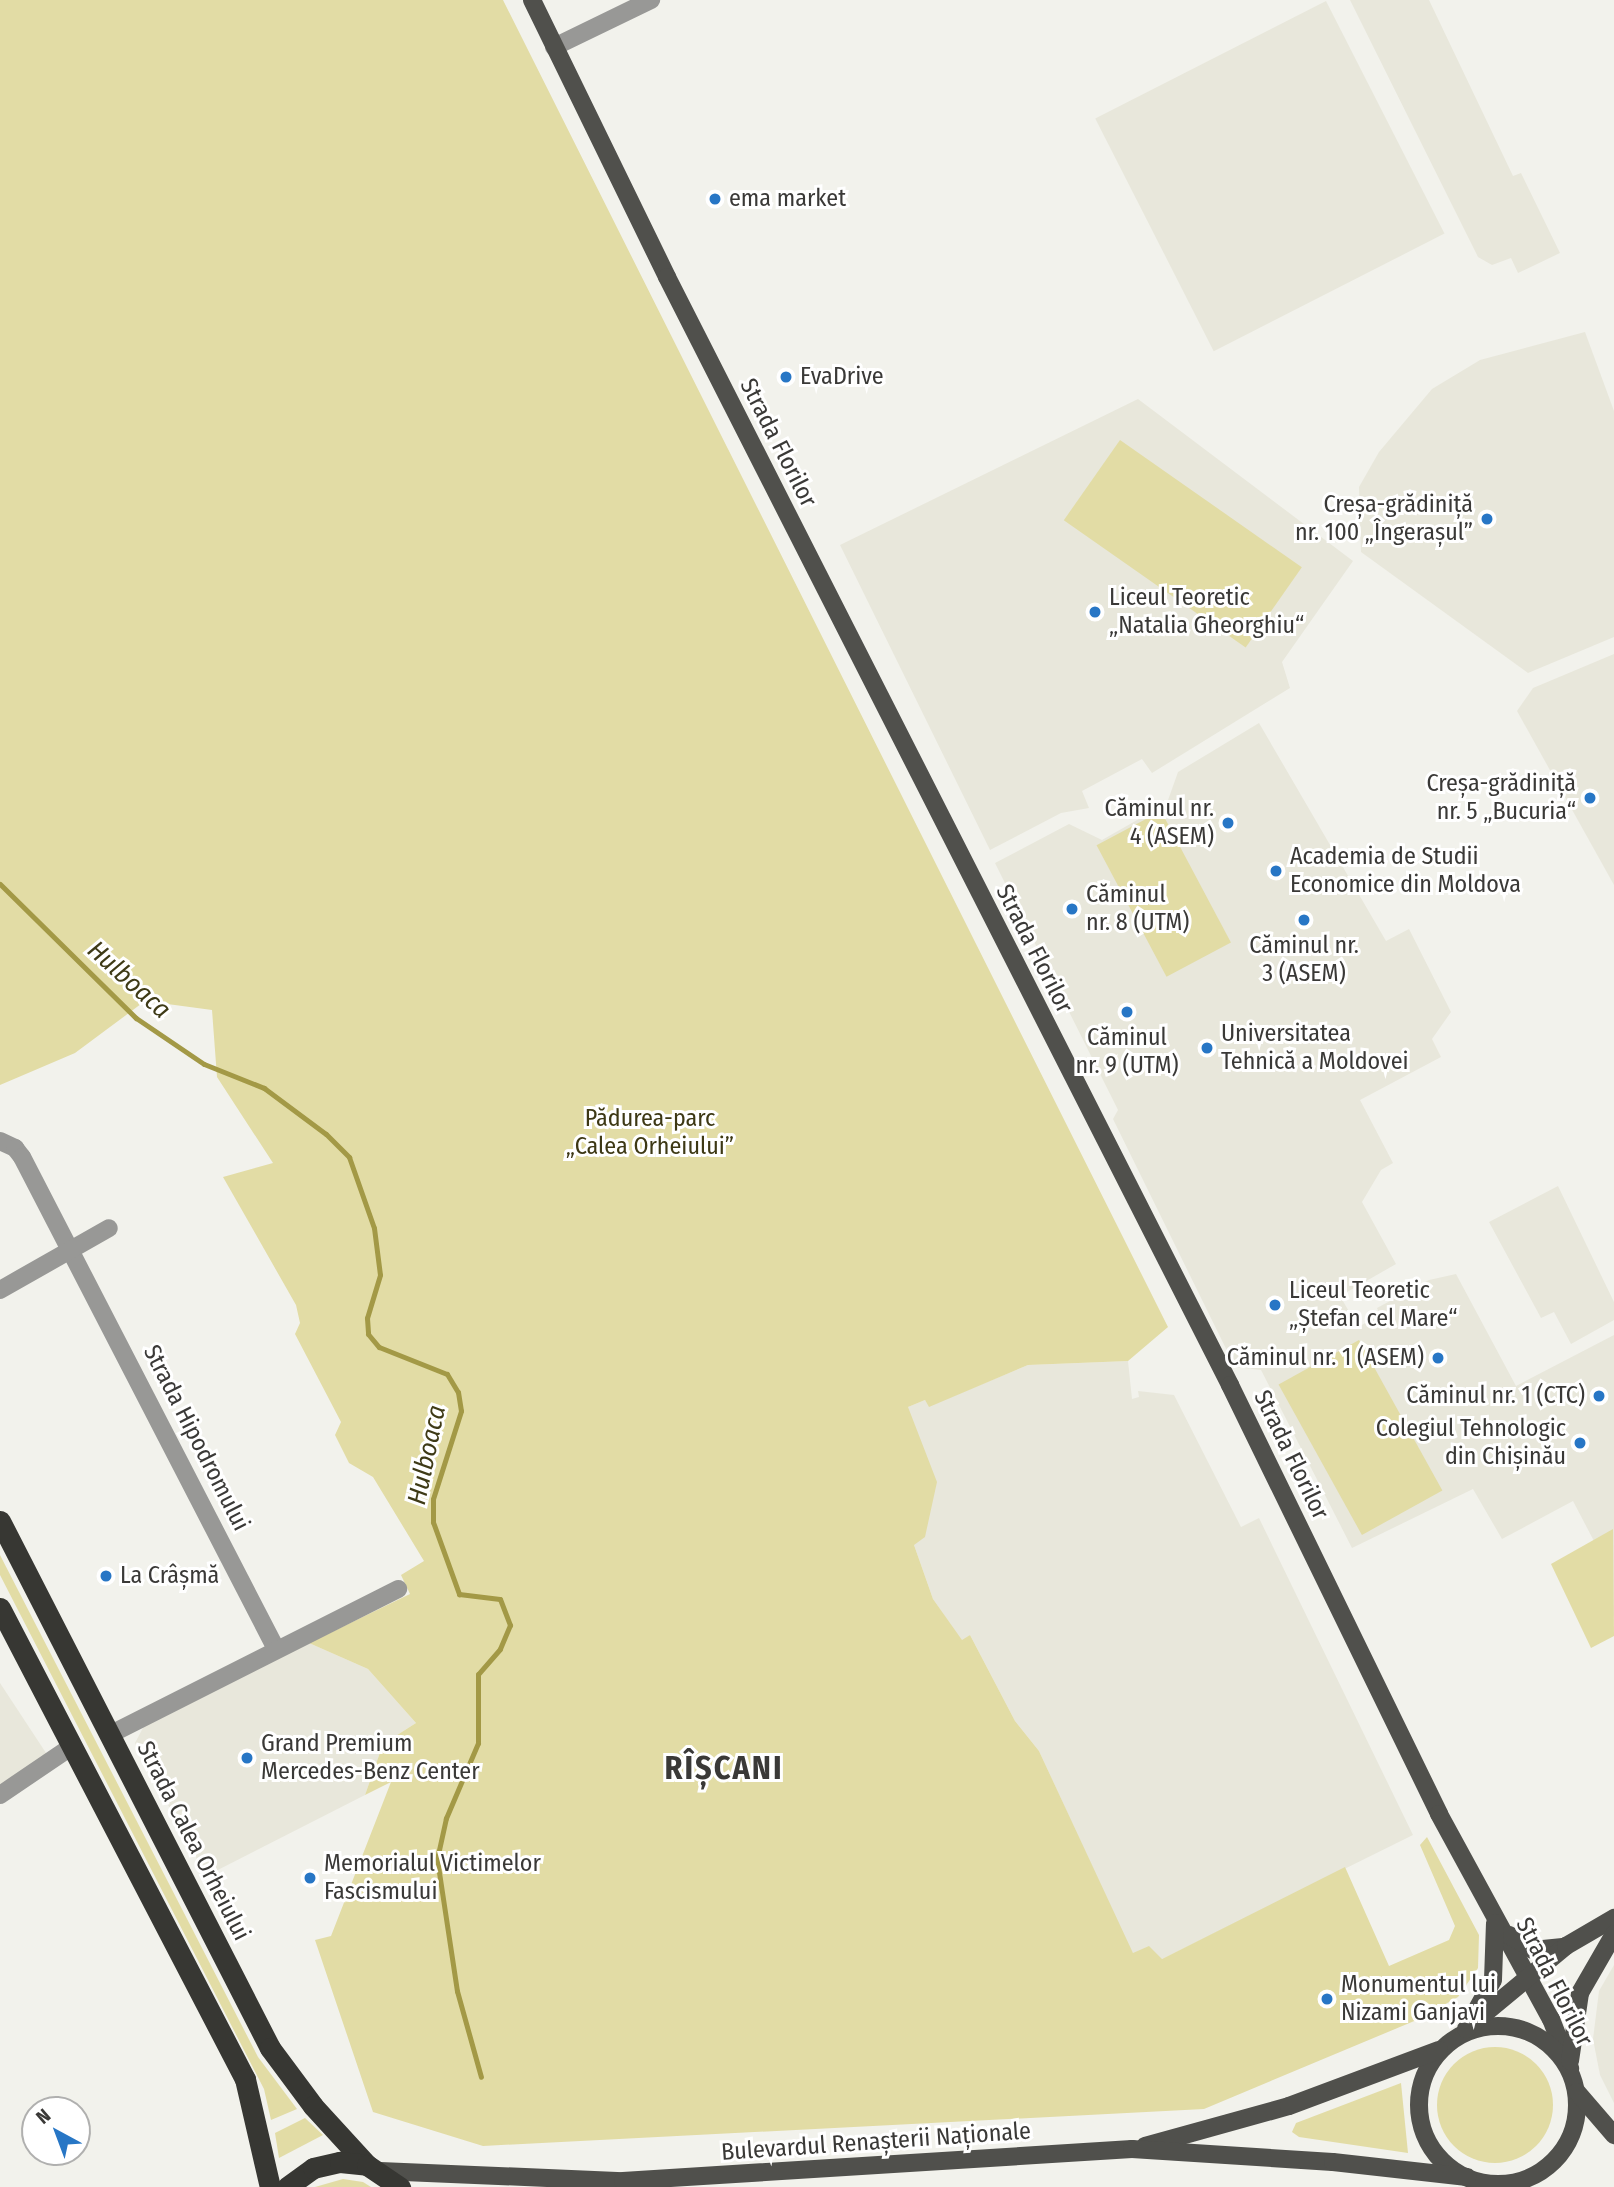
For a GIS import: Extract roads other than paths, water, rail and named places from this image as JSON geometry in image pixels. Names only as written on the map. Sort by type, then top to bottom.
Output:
[{"type":"highway","name":"Strada Calea Orheiului","points":[[0,1521],[270,2048],[313,2106],[374,2168],[400,2187]]},
{"type":"highway","points":[[0,1608],[245,2078],[270,2187]]},
{"type":"highway","points":[[287,2187],[313,2168],[340,2162],[374,2168]]},
{"type":"main road","name":"Strada Florilor","points":[[532,0],[1494,1919],[1529,1977],[1570,2068]]},
{"type":"main road","points":[[1614,1918],[1566,1946],[1439,2050],[1422,2084],[1420,2121],[1430,2145],[1467,2177],[1492,2185],[1519,2180],[1551,2161],[1565,2147],[1576,2121],[1577,2092],[1570,2068],[1571,2034],[1580,1993],[1614,1934]]},
{"type":"main road","name":"Strada Florilor","points":[[1494,1919],[1523,1946],[1542,1951],[1566,1946]]},
{"type":"main road","name":"Strada Florilor","points":[[1461,2033],[1493,1980],[1494,1919]]},
{"type":"main road","points":[[1461,2033],[1508,2026],[1542,2042],[1570,2068]]},
{"type":"main road","name":"Bulevardul Renașterii Naționale","points":[[1132,2149],[1289,2106],[1439,2050]]},
{"type":"main road","points":[[1577,2092],[1614,2135]]},
{"type":"main road","name":"Bulevardul Renașterii Naționale","points":[[374,2168],[623,2181],[1132,2149],[1333,2162],[1467,2177]]},
{"type":"main road","name":"Bulevardul Renașterii Naționale","points":[[601,2187],[623,2181]]},
{"type":"street","points":[[554,47],[651,0]]},
{"type":"street","name":"Strada Hipodromului","points":[[0,1141],[15,1147],[22,1157],[72,1249],[276,1649]]},
{"type":"street","points":[[0,1290],[109,1228]]},
{"type":"street","points":[[109,1735],[398,1589]]},
{"type":"street","points":[[0,1795],[71,1747]]},
{"type":"waterway","name":"Hulboaca","points":[[0,884],[136,1018],[204,1064],[264,1088],[326,1134],[349,1157],[374,1228],[380,1275],[367,1318],[368,1334],[379,1347],[447,1374],[458,1392],[461,1411],[433,1499],[433,1522],[459,1594],[500,1599],[510,1625],[500,1649],[478,1674],[478,1743],[446,1818],[437,1859],[457,1991],[481,2077]]},
{"type":"place","name":"ema market","points":[[715,199]]},
{"type":"place","name":"EvaDrive","points":[[786,377]]},
{"type":"place","name":"Creșa-grădiniță nr. 100 „Îngerașul”","points":[[1487,519]]},
{"type":"place","name":"Liceul Teoretic „Natalia Gheorghiu“","points":[[1095,612]]},
{"type":"place","name":"Creșa-grădiniță nr. 5 „Bucuria“","points":[[1590,798]]},
{"type":"place","name":"Căminul nr. 4 (ASEM)","points":[[1228,823]]},
{"type":"place","name":"Academia de Studii Economice din Moldova","points":[[1276,871]]},
{"type":"place","name":"Căminul nr. 8 (UTM)","points":[[1072,909]]},
{"type":"place","name":"Căminul nr. 3 (ASEM)","points":[[1304,920]]},
{"type":"place","name":"Căminul nr. 9 (UTM)","points":[[1127,1012]]},
{"type":"place","name":"Universitatea Tehnică a Moldovei","points":[[1207,1048]]},
{"type":"place","name":"Liceul Teoretic „Ștefan cel Mare“","points":[[1275,1305]]},
{"type":"place","name":"Căminul nr. 1 (ASEM)","points":[[1438,1358]]},
{"type":"place","name":"Căminul nr. 1 (CTC)","points":[[1599,1396]]},
{"type":"place","name":"Colegiul Tehnologic din Chișinău","points":[[1580,1443]]},
{"type":"place","name":"La Crâșmă","points":[[106,1576]]},
{"type":"place","name":"Grand Premium Mercedes-Benz Center","points":[[247,1758]]},
{"type":"place","name":"Memorialul Victimelor Fascismului","points":[[310,1878]]},
{"type":"place","name":"Monumentul lui Nizami Ganjavi","points":[[1327,1999]]},
{"type":"district","name":"RÎȘCANI","points":[[724,1768]]},
{"type":"park label","name":"Pădurea-parc „Calea Orheiului”","points":[[650,1133]]}]
